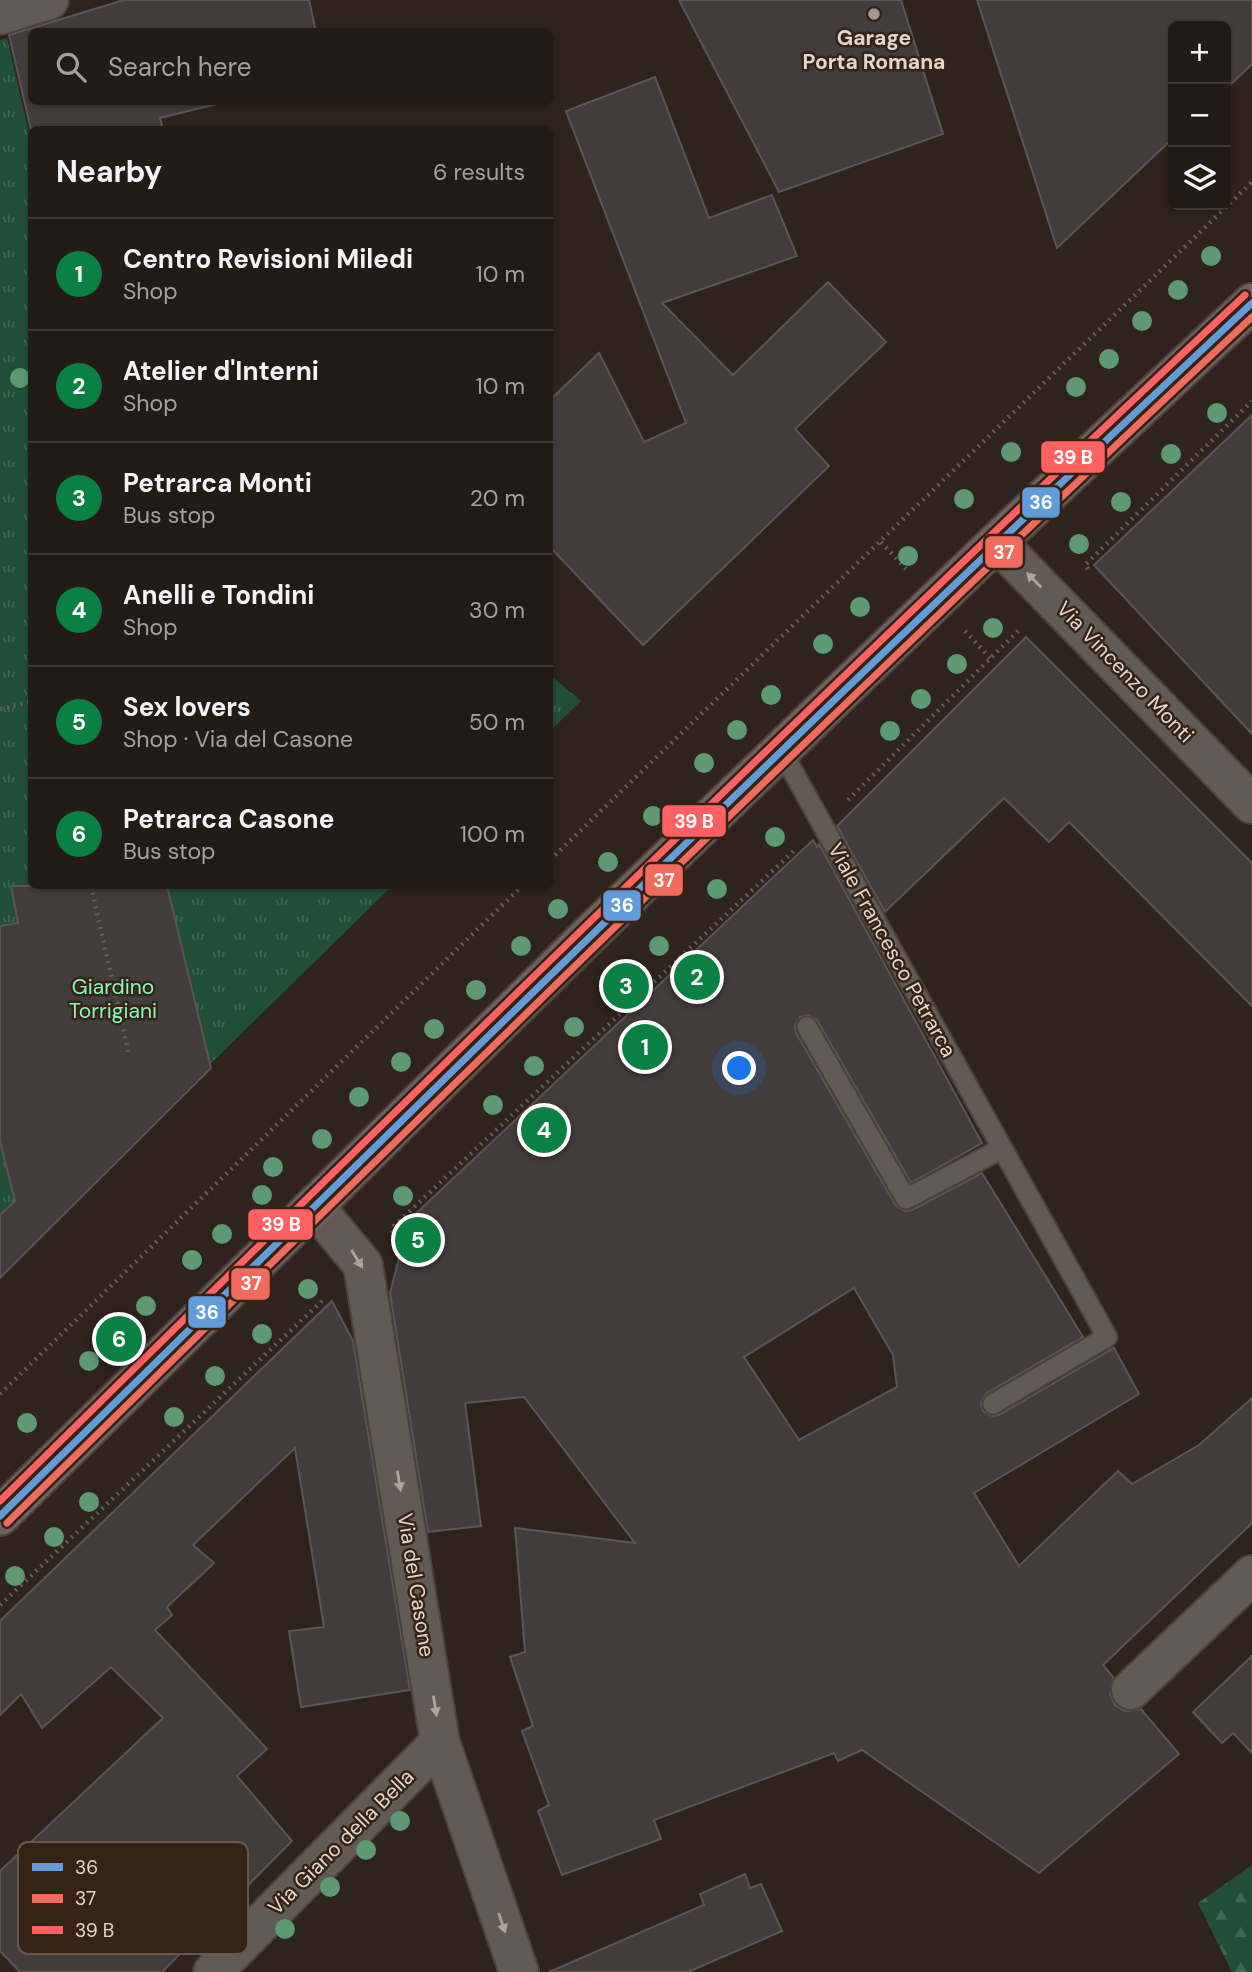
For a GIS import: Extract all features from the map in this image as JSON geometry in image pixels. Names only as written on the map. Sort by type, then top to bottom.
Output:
[{"type":"main road","points":[[0,1516],[583,941],[997,542],[1252,303]]},
{"type":"street","points":[[0,15],[49,0]]},
{"type":"street","name":"Via Vincenzo Monti","points":[[997,542],[1252,804]]},
{"type":"street","name":"Via del Casone","points":[[314,1206],[363,1265],[440,1742],[519,1972]]},
{"type":"street","points":[[1131,1690],[1252,1575]]},
{"type":"street","name":"Via Giano della Bella","points":[[248,1937],[440,1742]]},
{"type":"street","name":"Via Giano della Bella","points":[[213,1972],[231,1954]]},
{"type":"lane","name":"Viale Francesco Petrarca","points":[[782,752],[1107,1337],[993,1404]]},
{"type":"lane","points":[[807,1027],[906,1199],[1001,1149]]},
{"type":"path","points":[[553,857],[1252,182]]},
{"type":"path","points":[[1085,565],[1252,401]]},
{"type":"path","points":[[390,1241],[394,1226],[823,824],[1028,621]]},
{"type":"path","points":[[0,709],[28,702]]},
{"type":"path","points":[[92,889],[129,1055]]},
{"type":"path","points":[[0,1394],[520,889]]},
{"type":"path","points":[[0,1605],[328,1295]]},
{"type":"green space","name":"Giardino Torrigiani","points":[[7,38],[28,130],[28,889],[389,889],[0,1270],[0,40]]},
{"type":"green space","points":[[553,678],[581,701],[553,728]]},
{"type":"green space","points":[[1252,1865],[1252,1972],[1232,1972],[1198,1903]]},
{"type":"building","points":[[124,0],[309,0],[315,28],[32,28]]},
{"type":"building","points":[[679,0],[901,0],[943,134],[779,192]]},
{"type":"building","points":[[977,0],[1252,0],[1252,64],[1231,84],[1231,21],[1168,21],[1168,143],[1057,248]]},
{"type":"building","points":[[28,29],[28,105],[213,105],[160,118],[162,126],[30,126],[9,35]]},
{"type":"building","points":[[655,77],[709,218],[772,195],[797,256],[662,303],[733,375],[828,282],[886,342],[795,429],[829,466],[643,645],[553,550],[553,397],[599,353],[644,442],[686,423],[566,111]]},
{"type":"building","points":[[1252,415],[1252,734],[1094,565]]},
{"type":"building","points":[[1026,637],[1252,863],[1252,1006],[1069,822],[1049,842],[1004,798],[885,912],[837,826]]},
{"type":"building","points":[[813,840],[817,847],[819,844],[982,1143],[911,1183],[817,1020],[808,1015],[800,1017],[795,1026],[796,1033],[896,1206],[905,1211],[912,1210],[982,1173],[1083,1337],[987,1393],[981,1403],[983,1411],[992,1416],[999,1415],[1114,1348],[1139,1394],[974,1493],[1019,1566],[1118,1471],[1132,1484],[1199,1445],[1252,1398],[1252,1523],[1103,1665],[1114,1678],[1110,1694],[1115,1705],[1125,1711],[1141,1709],[1179,1754],[1039,1873],[862,1750],[838,1761],[834,1753],[654,1820],[661,1839],[562,1875],[538,1811],[549,1805],[522,1731],[533,1726],[510,1657],[525,1652],[515,1528],[635,1543],[524,1397],[465,1403],[481,1526],[428,1532],[390,1293],[409,1220]],"holes":[[[854,1288],[893,1355],[897,1387],[799,1440],[744,1357]]]},
{"type":"building","points":[[11,886],[28,886],[28,889],[168,889],[211,1068],[0,1278],[0,1215],[15,1201],[0,1141],[0,926],[18,923]]},
{"type":"building","points":[[332,1301],[353,1341],[410,1690],[301,1707],[289,1631],[324,1627],[295,1448],[193,1545],[214,1563],[167,1607],[172,1615],[155,1630],[267,1749],[237,1776],[292,1841],[248,1885],[248,1842],[31,1842],[163,1718],[111,1667],[42,1728],[21,1694],[0,1715],[0,1621]]},
{"type":"building","points":[[1252,1656],[1252,1753],[1233,1733],[1222,1743],[1193,1712]]},
{"type":"building","points":[[18,1854],[18,1954],[180,1954],[162,1972],[20,1972],[0,1951],[0,1871]]},
{"type":"building","points":[[745,1874],[750,1888],[761,1884],[782,1931],[688,1972],[549,1972],[704,1905],[700,1894]]},
{"type":"transit line","points":[[0,1501],[618,894],[930,593],[1245,295]]},
{"type":"transit line","name":"36","points":[[0,1516],[779,754],[1252,303]]},
{"type":"transit line","name":"37","points":[[7,1523],[781,766],[1252,317]]},
{"type":"place","name":"Garage Porta Romana","points":[[874,14]]},
{"type":"place","name":"Atelier d'Interni","points":[[697,977]]},
{"type":"place","name":"Petrarca Monti","points":[[626,986]]},
{"type":"place","name":"Centro Revisioni Miledi","points":[[645,1047]]},
{"type":"place","name":"Anelli e Tondini","points":[[544,1130]]},
{"type":"place","name":"Sex lovers","points":[[418,1240]]},
{"type":"place","name":"Petrarca Casone","points":[[119,1339]]}]
